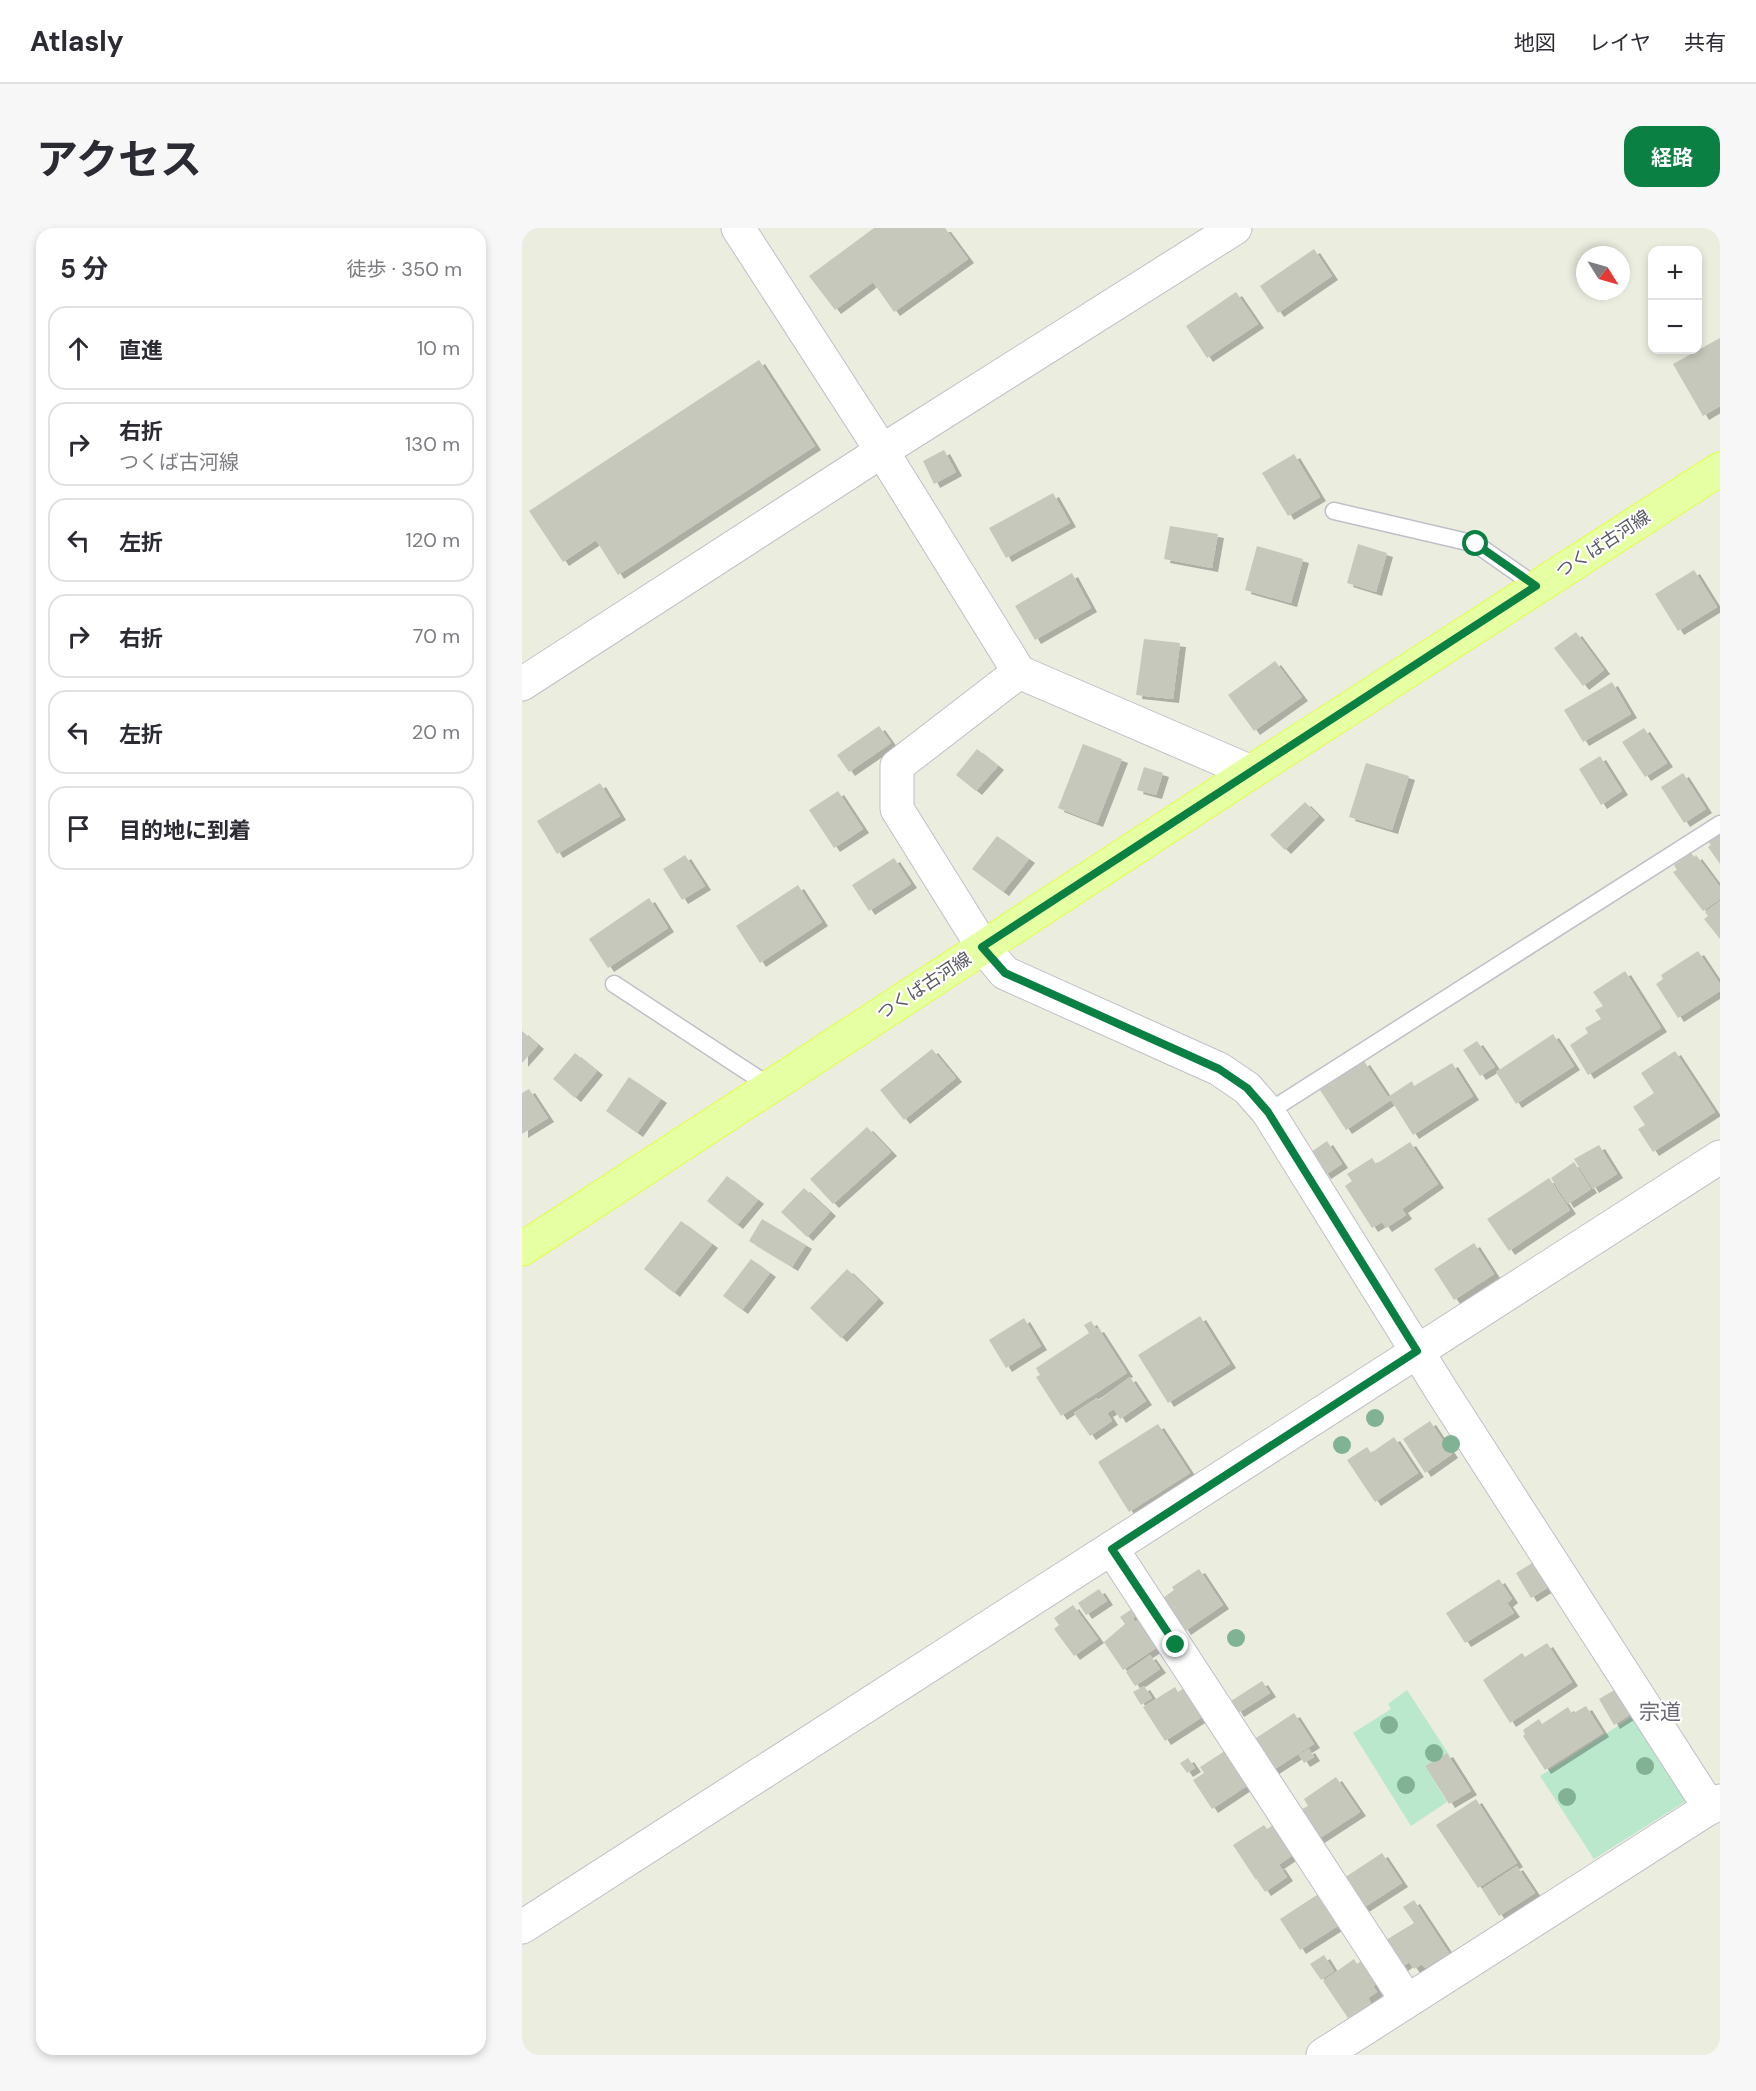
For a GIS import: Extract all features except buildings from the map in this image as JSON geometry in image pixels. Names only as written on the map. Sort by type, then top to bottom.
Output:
[{"type":"main road","name":"つくば古河線","points":[[522,1249],[1536,586],[1720,469]]},
{"type":"street","points":[[738,228],[882,451],[1019,672],[1251,772]]},
{"type":"street","points":[[522,684],[882,451],[1235,228]]},
{"type":"street","points":[[1019,672],[897,766],[897,809],[982,947],[1005,973],[1219,1069],[1247,1088],[1268,1112],[1417,1351],[1715,1804],[1323,2055]]},
{"type":"street","points":[[522,1927],[1720,1157]]},
{"type":"street","points":[[1112,1549],[1407,2001]]},
{"type":"lane","points":[[1334,511],[1476,544],[1536,586]]},
{"type":"lane","points":[[1268,1112],[1720,824]]},
{"type":"lane","points":[[614,984],[771,1087]]},
{"type":"green space","points":[[1407,1690],[1472,1790],[1447,1753],[1425,1766],[1447,1802],[1411,1826],[1353,1733],[1391,1709],[1388,1704]]},
{"type":"green space","points":[[1635,1715],[1689,1799],[1594,1859],[1540,1776]]},
{"type":"district","name":"宗道","points":[[1660,1712]]},
{"type":"route","points":[[1176,1645],[1112,1549],[1417,1351],[1268,1112],[1247,1088],[1219,1069],[1005,973],[982,947],[1536,586],[1476,544]]}]
